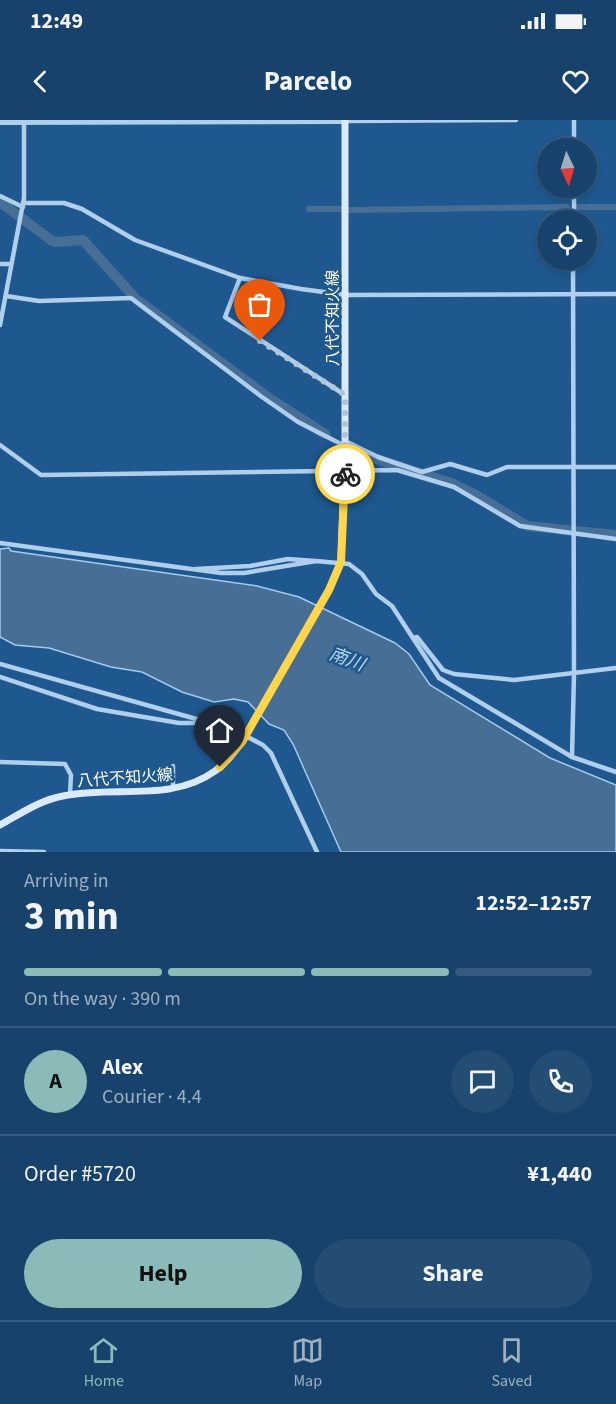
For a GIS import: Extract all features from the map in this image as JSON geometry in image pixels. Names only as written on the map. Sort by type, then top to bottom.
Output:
[{"type":"main road","name":"八代不知火線","points":[[0,825],[37,805],[70,794],[173,788],[190,784],[216,771],[244,739],[329,590],[339,565],[345,471],[345,120]]},
{"type":"street","points":[[0,122],[516,120]]},
{"type":"street","points":[[574,120],[574,138]]},
{"type":"street","points":[[0,326],[10,264],[23,207],[24,122]]},
{"type":"street","points":[[0,196],[23,207],[64,203],[82,209],[135,240],[240,278],[346,295],[616,294]]},
{"type":"street","points":[[0,264],[10,264]]},
{"type":"street","points":[[572,758],[574,674],[573,270]]},
{"type":"street","points":[[240,278],[225,317],[345,395]]},
{"type":"street","points":[[6,296],[39,301],[131,298],[298,422],[345,444],[422,472],[450,464],[487,475],[507,467],[616,467]]},
{"type":"street","points":[[0,445],[41,475],[396,470],[454,487],[520,526],[616,538]]},
{"type":"street","points":[[0,543],[193,570],[244,573],[316,561],[339,565],[362,574],[376,594],[392,606],[439,678],[572,758],[616,772]]},
{"type":"street","points":[[412,638],[417,638],[427,648],[443,670],[454,674],[514,680],[616,668]]},
{"type":"street","points":[[0,664],[211,722],[244,739],[263,745],[271,753],[317,852]]},
{"type":"street","points":[[0,677],[97,709],[178,723],[211,722]]},
{"type":"street","points":[[554,748],[571,747]]},
{"type":"street","points":[[0,762],[65,764],[70,774],[70,794]]},
{"type":"street","points":[[173,766],[173,788]]},
{"type":"street","points":[[0,851],[44,852]]},
{"type":"water","name":"南川","points":[[9,548],[11,551],[257,586],[299,597],[395,643],[409,654],[430,685],[550,758],[616,785],[616,852],[341,852],[293,744],[284,730],[269,724],[248,702],[234,699],[214,702],[182,692],[142,672],[111,667],[49,648],[15,645],[0,637],[0,549]]},
{"type":"waterway","points":[[0,202],[51,240],[56,242],[83,240],[136,299],[269,398],[325,434]]},
{"type":"waterway","points":[[350,210],[567,207]]},
{"type":"waterway","points":[[576,207],[616,207]]},
{"type":"waterway","points":[[309,209],[340,209]]},
{"type":"waterway","points":[[350,446],[370,457],[451,483],[476,495],[527,526],[616,535]]},
{"type":"way so far","points":[[260,341],[345,395],[345,474]]},
{"type":"route","points":[[220,767],[242,742],[329,590],[341,562],[344,538],[345,474]]}]
